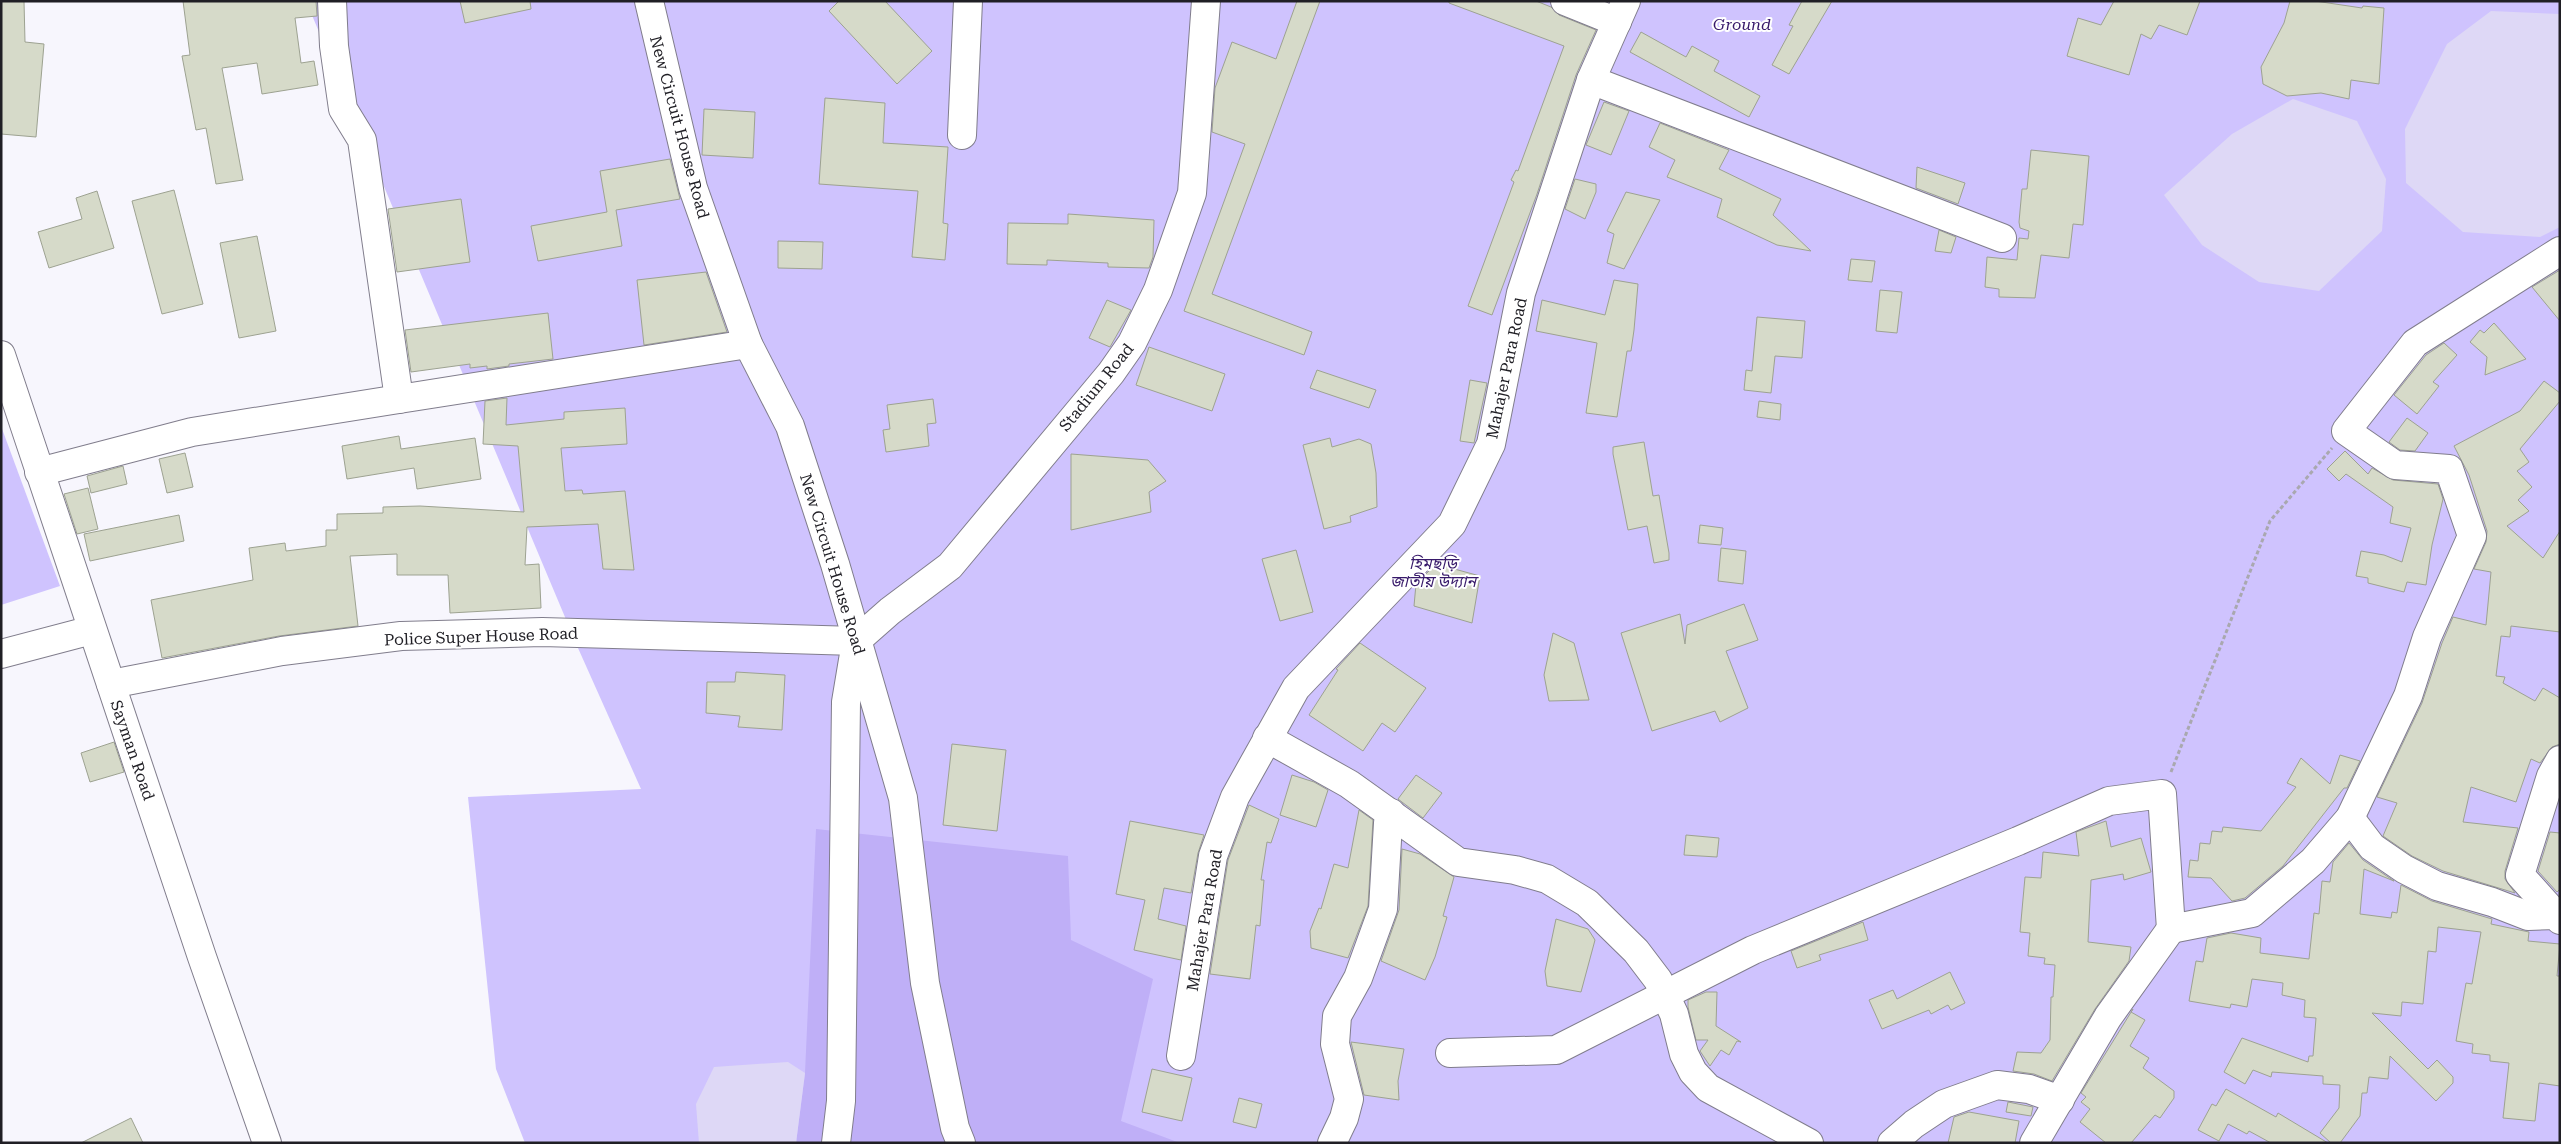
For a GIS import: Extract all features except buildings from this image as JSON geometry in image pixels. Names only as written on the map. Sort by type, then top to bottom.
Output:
[{"type":"street","points":[[332,1],[334,46],[343,108],[362,140],[399,399]]},
{"type":"street","name":"New Circuit House Road","points":[[649,1],[693,188],[748,344],[790,426],[835,564],[903,798],[925,983],[955,1128],[962,1143]]},
{"type":"street","points":[[962,136],[968,1]]},
{"type":"street","name":"Stadium Road","points":[[856,641],[890,611],[950,566],[1111,373],[1132,343],[1158,290],[1192,193],[1206,1]]},
{"type":"street","points":[[1565,1],[1621,12]]},
{"type":"street","name":"Mahajer Para Road","points":[[1181,1056],[1213,856],[1235,797],[1296,688],[1452,524],[1491,444],[1521,293],[1591,80],[1621,12]]},
{"type":"street","points":[[1591,80],[2002,238]]},
{"type":"street","points":[[2171,929],[2252,913],[2313,861],[2350,818],[2408,696],[2427,636],[2472,536],[2449,469],[2395,465],[2346,431],[2415,343],[2560,251]]},
{"type":"street","points":[[39,472],[192,432],[748,344]]},
{"type":"street","name":"Sayman Road","points":[[1,355],[92,630],[267,1143]]},
{"type":"street","points":[[1,654],[92,630]]},
{"type":"street","name":"Police Super House Road","points":[[111,684],[282,651],[401,636],[542,632],[856,641]]},
{"type":"street","points":[[836,1143],[841,1091],[846,702],[856,641]]},
{"type":"street","points":[[1267,738],[1349,784],[1458,862],[1515,870],[1547,879],[1587,903],[1636,950],[1666,994],[1684,1054],[1693,1072],[1708,1088],[1808,1143]]},
{"type":"street","points":[[2558,917],[2520,875],[2551,776],[2560,760]]},
{"type":"street","points":[[1450,1053],[1556,1050],[1752,950],[2018,841],[2109,801],[2162,794],[2171,929],[2108,1017],[2034,1143]]},
{"type":"street","points":[[1332,1143],[1344,1118],[1349,1099],[1335,1044],[1337,1016],[1358,978],[1383,909],[1388,824],[1391,813]]},
{"type":"street","points":[[2350,818],[2372,847],[2404,868],[2437,886],[2492,902],[2528,916],[2558,917]]},
{"type":"street","points":[[1892,1143],[1914,1124],[1944,1104],[1997,1085],[2029,1089],[2060,1100]]},
{"type":"path","points":[[2162,794],[2270,521],[2346,431]]},
{"type":"green space","name":"হিমছড়ি জাতীয় উদ্যান","points":[[306,1],[2560,1],[2560,1143],[801,1143],[798,1135],[796,1143],[525,1143],[496,1069],[468,797],[641,789],[578,648]]},
{"type":"green space","points":[[1,426],[60,586],[1,605]]},
{"type":"shaded area","points":[[2491,11],[2560,14],[2560,227],[2540,237],[2463,232],[2406,183],[2405,129],[2447,44]]},
{"type":"shaded area","points":[[2293,99],[2357,121],[2386,179],[2382,231],[2319,291],[2259,282],[2202,245],[2164,195],[2232,134]]},
{"type":"shaded area","points":[[816,829],[1068,856],[1071,940],[1153,979],[1121,1121],[1180,1143],[796,1143],[805,1073]]},
{"type":"shaded area","points":[[788,1062],[805,1073],[796,1143],[699,1143],[696,1104],[714,1067]]},
{"type":"park label","name":"Ground","points":[[1742,24]]}]
